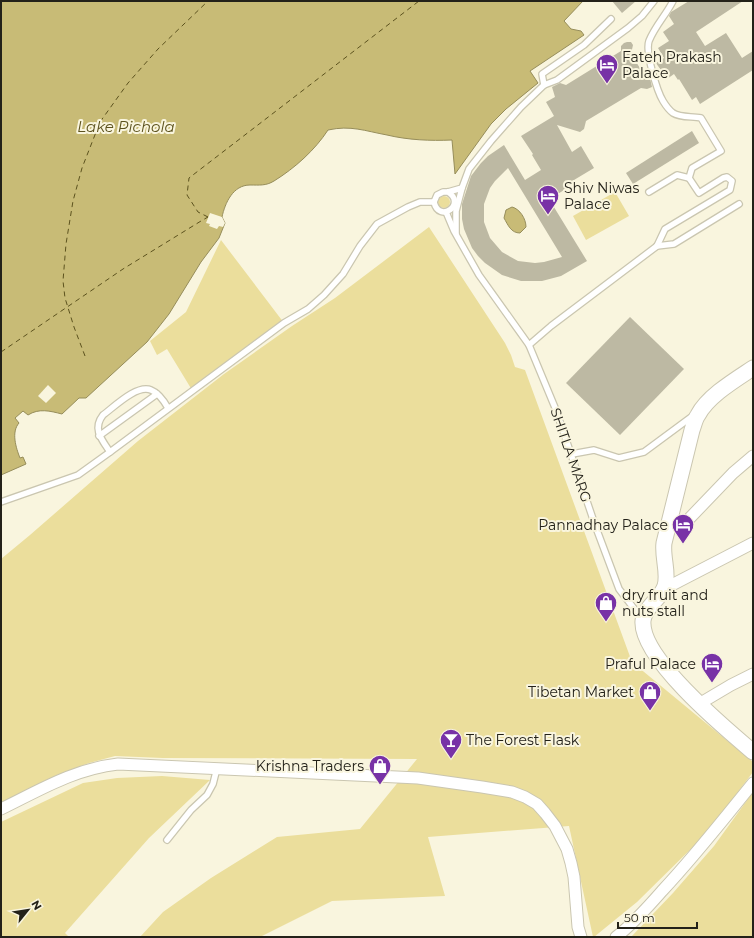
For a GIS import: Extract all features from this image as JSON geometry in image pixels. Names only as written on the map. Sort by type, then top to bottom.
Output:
[{"type":"main road","points":[[642,620],[649,606],[664,589],[666,584],[663,551],[692,430],[698,414],[711,399],[729,383],[753,368]]},
{"type":"main road","name":"SHITLA MARG","points":[[642,620],[643,628],[655,653],[684,690],[753,752]]},
{"type":"street","points":[[668,528],[685,523],[733,473],[753,456]]},
{"type":"street","points":[[664,589],[753,543]]},
{"type":"street","points":[[699,704],[753,674]]},
{"type":"street","points":[[1,809],[83,770],[100,766],[135,764],[418,778],[512,792],[537,804],[546,813],[555,826],[567,849],[574,877],[578,927],[581,937]]},
{"type":"street","points":[[616,937],[633,922],[670,883],[699,850],[753,783]]},
{"type":"lane","points":[[456,234],[456,211],[469,169],[491,141],[521,107],[544,86],[558,80],[628,28],[642,16],[654,1]]},
{"type":"lane","points":[[673,1],[657,26],[649,43],[649,56],[656,86],[663,102],[675,114],[701,118],[721,151],[692,168],[689,178]]},
{"type":"lane","points":[[544,86],[542,74],[584,45],[612,19]]},
{"type":"lane","points":[[529,345],[550,326],[657,246],[665,229],[730,190],[732,181],[727,178],[723,178],[699,193],[689,178],[677,175],[649,192]]},
{"type":"lane","points":[[434,202],[439,193],[462,188]]},
{"type":"lane","points":[[434,202],[440,211],[446,212],[452,208],[454,202],[453,196],[448,192]]},
{"type":"lane","points":[[1,502],[78,475],[284,323],[308,309],[324,295],[343,274],[360,246],[377,224],[408,206],[420,202],[434,202]]},
{"type":"lane","points":[[657,246],[674,244],[739,204]]},
{"type":"lane","name":"SHITLA MARG","points":[[446,212],[456,234],[479,275],[529,345],[556,410],[619,590],[642,620]]},
{"type":"lane","points":[[110,452],[99,436],[98,425],[103,416],[134,392],[145,388],[151,390],[157,394],[168,408]]},
{"type":"lane","points":[[99,436],[157,394]]},
{"type":"lane","points":[[572,454],[594,450],[619,458],[644,452],[694,415],[698,414]]},
{"type":"lane","points":[[167,840],[191,810],[210,790],[217,768]]},
{"type":"shaded area","points":[[615,192],[629,216],[586,240],[573,216]]},
{"type":"shaded area","points":[[446,196],[449,197],[449,207],[442,208],[439,207],[438,200],[439,197]]},
{"type":"shaded area","points":[[429,227],[505,343],[515,367],[525,370],[632,662],[753,762],[753,772],[706,834],[637,902],[594,937],[569,826],[428,837],[445,896],[332,901],[260,937],[140,937],[163,912],[211,878],[277,837],[360,829],[417,759],[163,758],[115,756],[89,763],[57,775],[1,804],[1,559],[138,441],[224,374],[335,298]]},
{"type":"shaded area","points":[[221,240],[284,323],[192,390],[167,349],[157,355],[150,341],[186,312]]},
{"type":"shaded area","points":[[162,776],[210,780],[149,838],[65,933],[69,937],[1,937],[1,822],[83,783],[117,778]]},
{"type":"shaded area","points":[[753,792],[753,937],[631,937],[673,893],[714,846]]},
{"type":"water","name":"Lake Pichola","points":[[1,1],[583,1],[564,21],[571,29],[581,31],[584,35],[530,71],[538,83],[506,109],[491,124],[455,174],[452,140],[411,139],[358,129],[344,128],[328,130],[317,145],[304,158],[271,183],[244,186],[234,191],[225,206],[222,217],[225,223],[219,238],[201,262],[169,314],[147,342],[86,398],[79,398],[62,414],[49,411],[36,411],[28,415],[23,411],[15,418],[19,423],[15,431],[16,445],[20,458],[23,457],[26,464],[1,475]]},
{"type":"water","points":[[512,207],[520,212],[525,221],[526,227],[520,233],[514,232],[508,226],[504,218],[506,210]]},
{"type":"pier","points":[[210,213],[222,217],[225,223],[223,227],[219,226],[217,229],[206,223]]},
{"type":"pier","points":[[48,385],[56,393],[46,403],[38,396]]},
{"type":"building","points":[[612,1],[636,1],[622,13]]},
{"type":"building","points":[[689,1],[743,1],[696,32],[705,46],[726,33],[742,58],[753,51],[753,70],[700,104],[696,97],[692,100],[679,79],[678,80],[674,74],[667,79],[656,63],[664,58],[658,48],[669,41],[663,32],[674,24],[669,16],[671,12]]},
{"type":"building","points":[[631,42],[633,45],[631,54],[645,76],[650,78],[652,87],[647,89],[641,88],[586,121],[584,129],[580,132],[557,125],[572,152],[581,146],[594,168],[564,186],[566,189],[549,199],[587,261],[561,276],[542,281],[521,281],[502,275],[478,256],[472,248],[464,229],[462,204],[471,176],[488,156],[504,145],[525,180],[541,170],[532,155],[533,154],[521,136],[554,116],[546,102],[555,97],[552,87],[560,83],[566,85],[621,51],[621,46],[624,43]],"holes":[[[508,168],[562,257],[535,263],[518,261],[502,252],[490,238],[484,222],[484,204],[490,188]]]},
{"type":"building","points":[[692,131],[699,143],[633,184],[626,173]]},
{"type":"building","points":[[630,317],[684,369],[620,435],[566,383]]},
{"type":"ferry route","points":[[85,356],[65,298],[63,281],[66,244],[73,201],[82,168],[100,122],[128,83],[158,49],[208,1]]},
{"type":"ferry route","points":[[208,217],[198,212],[187,195],[189,178],[419,1]]},
{"type":"ferry route","points":[[1,352],[123,269],[208,217]]},
{"type":"place","name":"Fateh Prakash Palace","points":[[607,84]]},
{"type":"place","name":"Shiv Niwas Palace","points":[[548,216]]},
{"type":"place","name":"Pannadhay Palace","points":[[683,544]]},
{"type":"place","name":"dry fruit and nuts stall","points":[[606,622]]},
{"type":"place","name":"Praful Palace","points":[[712,684]]},
{"type":"place","name":"Tibetan Market","points":[[650,712]]},
{"type":"place","name":"The Forest Flask","points":[[451,760]]},
{"type":"place","name":"Krishna Traders","points":[[380,786]]}]
